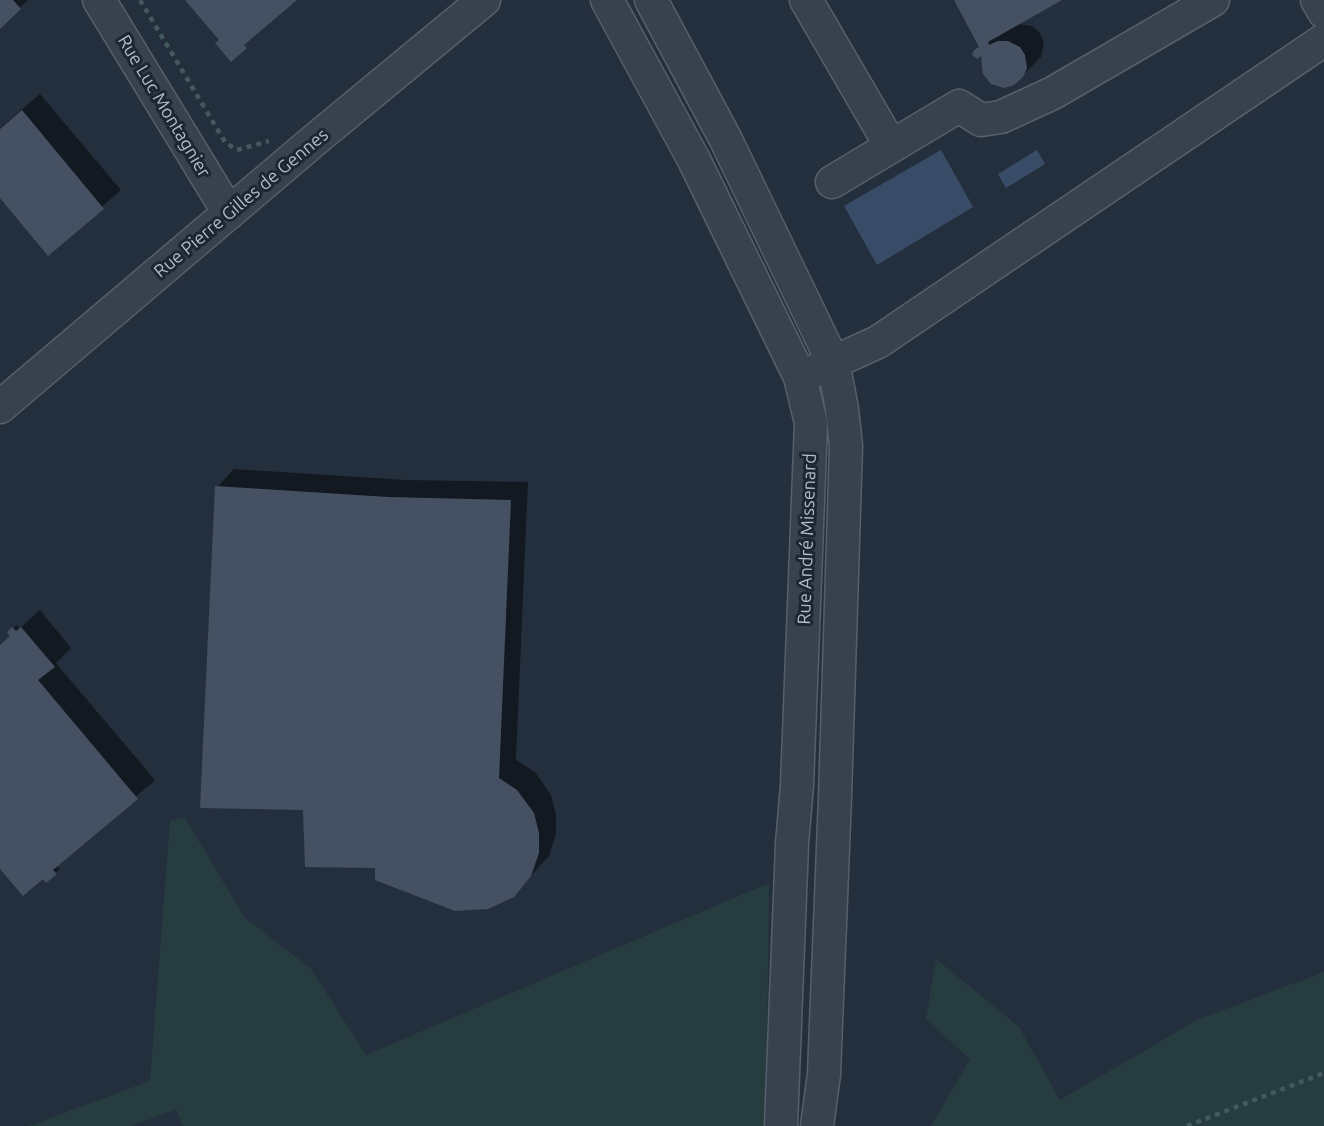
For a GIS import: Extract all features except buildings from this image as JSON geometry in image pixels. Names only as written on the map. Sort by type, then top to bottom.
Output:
[{"type":"street","name":"Rue Luc Montagnier","points":[[99,0],[229,213]]},
{"type":"street","name":"Rue Pierre Gilles de Gennes","points":[[0,407],[484,0]]},
{"type":"street","name":"Rue André Missenard","points":[[607,0],[694,160],[800,377],[811,423],[781,1126]]},
{"type":"street","name":"Rue André Missenard","points":[[651,0],[725,138],[833,362],[846,446],[824,1074],[817,1126]]},
{"type":"street","points":[[806,0],[891,146]]},
{"type":"street","points":[[832,182],[959,106],[981,120],[1001,117],[1053,93],[1213,0]]},
{"type":"street","points":[[1317,0],[1324,12]]},
{"type":"street","points":[[800,377],[878,342],[1324,40]]},
{"type":"street","points":[[784,1072],[824,1074]]},
{"type":"path","points":[[139,0],[225,142],[237,150],[281,138]]},
{"type":"path","points":[[1187,1126],[1324,1073]]},
{"type":"green space","points":[[185,818],[244,917],[311,969],[366,1055],[769,883],[766,1126],[183,1126],[176,1109],[132,1126],[29,1126],[150,1081],[170,821]]},
{"type":"green space","points":[[936,959],[1019,1027],[1060,1100],[1197,1020],[1324,972],[1324,1126],[931,1126],[970,1059],[926,1019]]},
{"type":"water","points":[[941,150],[973,207],[877,265],[844,206]]},
{"type":"water","points":[[1037,150],[1045,164],[1006,188],[998,174]]}]
